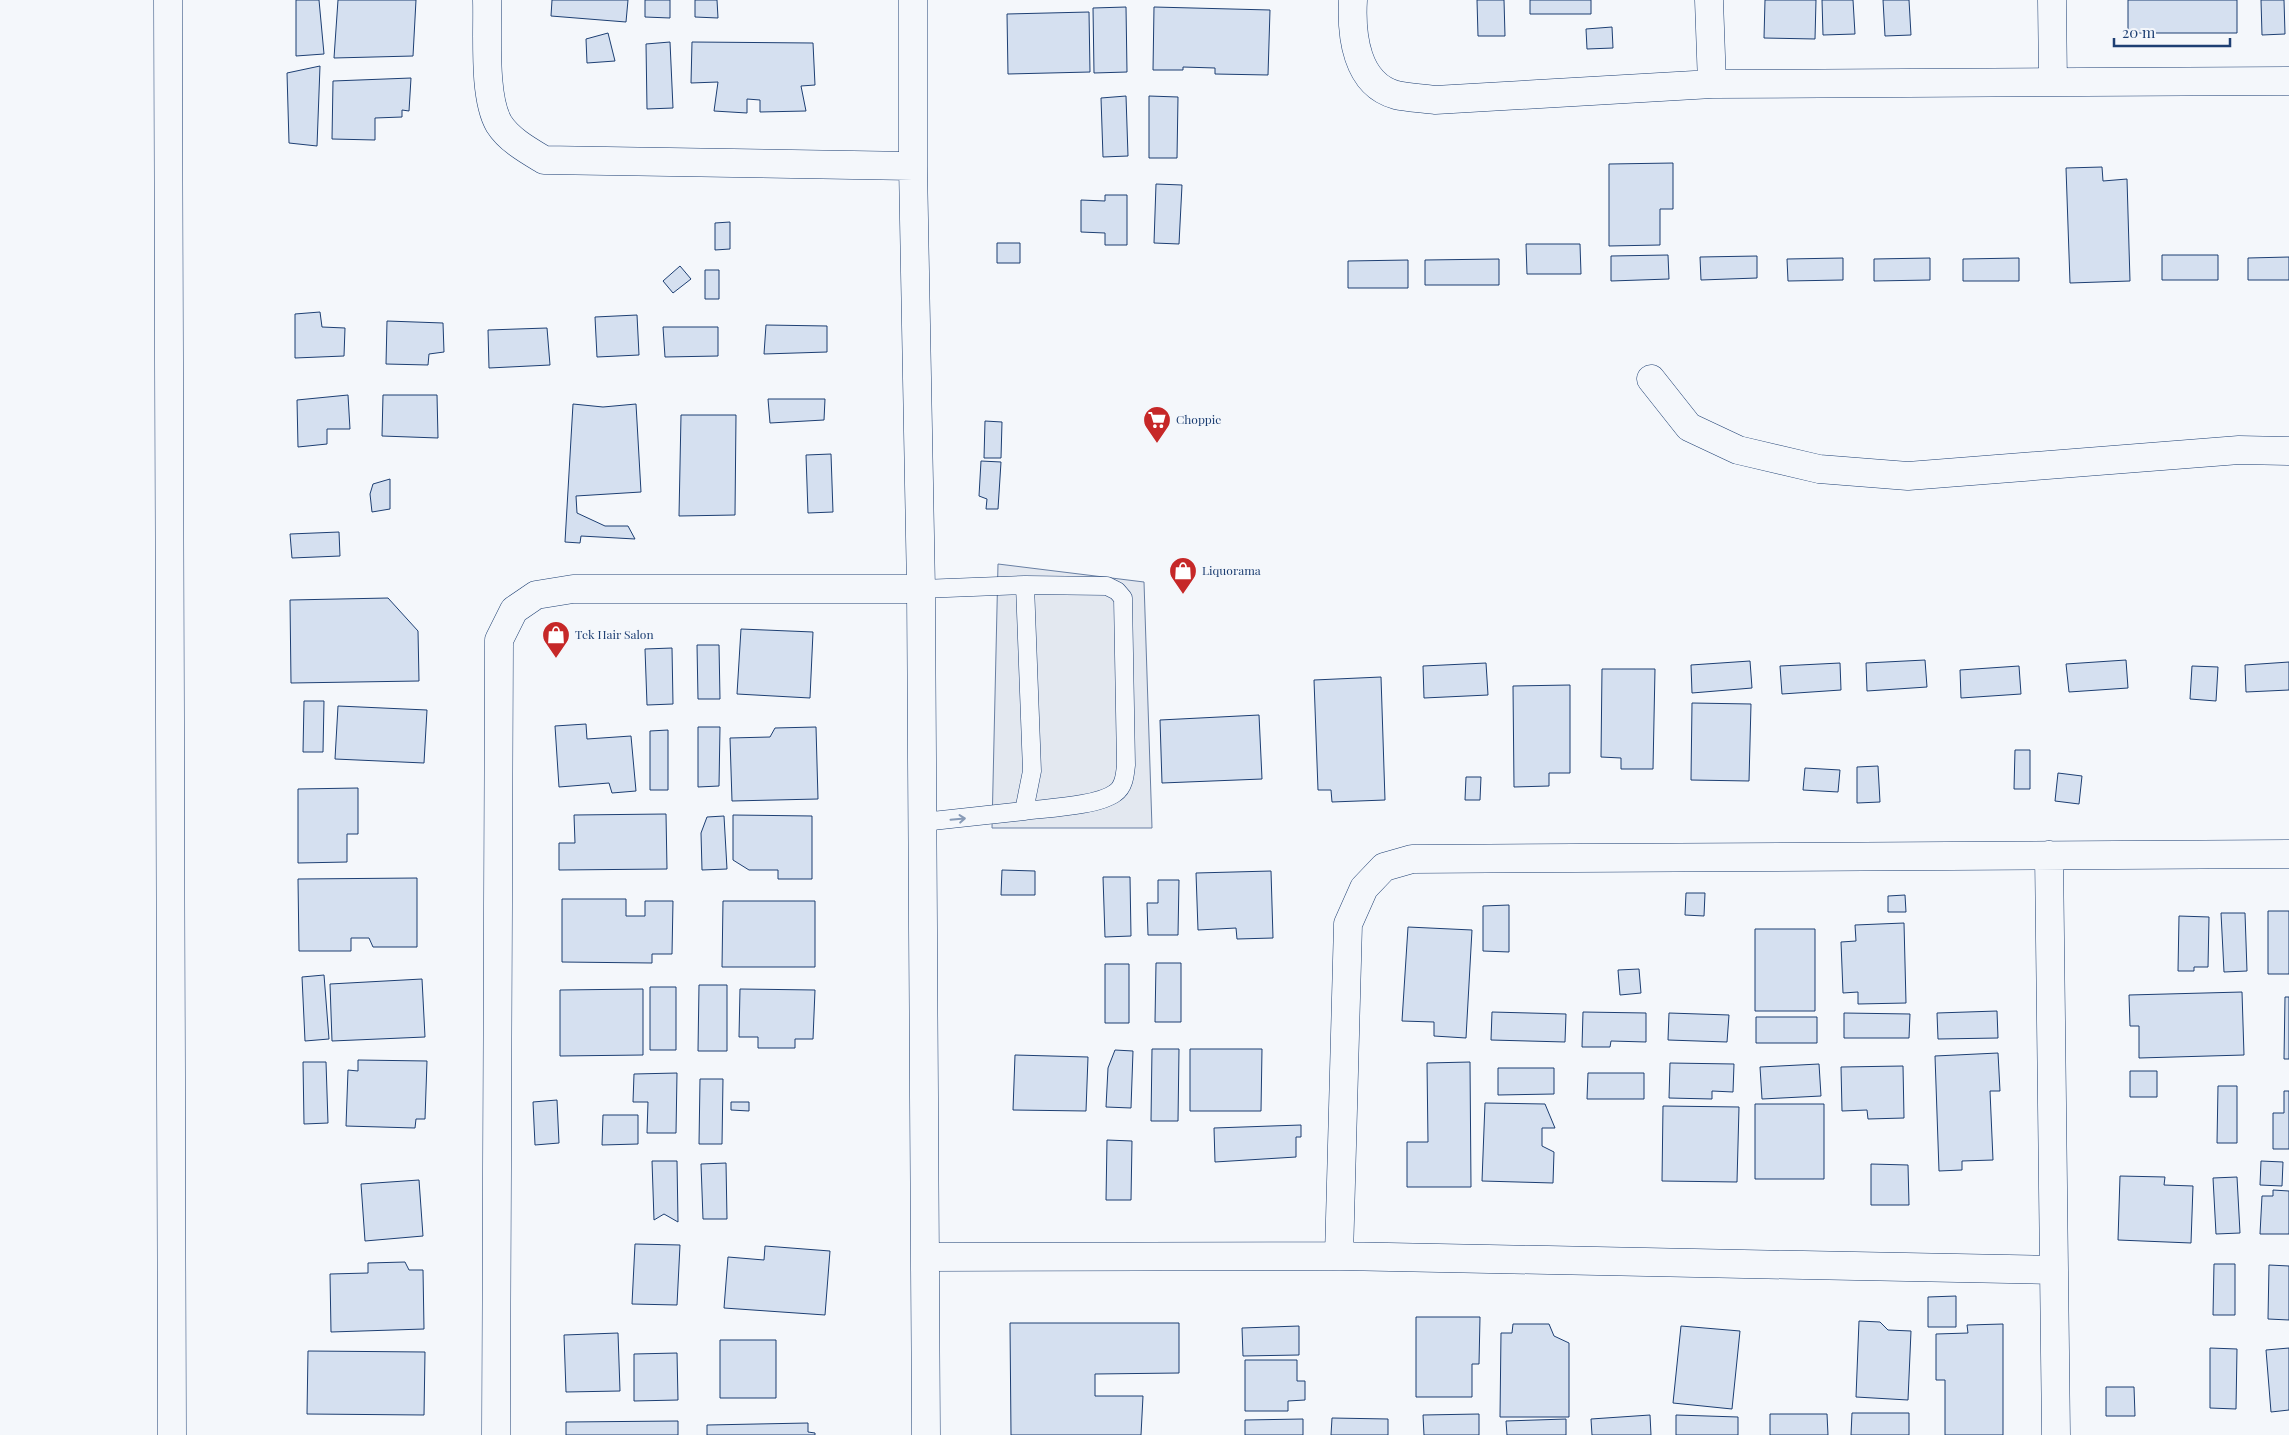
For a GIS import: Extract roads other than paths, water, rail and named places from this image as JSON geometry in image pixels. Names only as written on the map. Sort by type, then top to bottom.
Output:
[{"type":"street","points":[[168,0],[172,1435]]},
{"type":"street","points":[[487,0],[490,104],[500,126],[520,146],[544,160],[913,166]]},
{"type":"street","points":[[913,0],[913,166],[921,589],[926,1435]]},
{"type":"street","points":[[1353,0],[1351,30],[1358,55],[1372,82],[1395,95],[1435,100],[1712,84],[2289,81]]},
{"type":"street","points":[[1709,0],[1712,84]]},
{"type":"street","points":[[2052,0],[2053,82]]},
{"type":"street","points":[[1651,379],[1689,426],[1738,450],[1819,469],[1908,476],[2239,450],[2289,451]]},
{"type":"street","points":[[496,1435],[500,640],[514,610],[536,595],[573,589],[921,589]]},
{"type":"street","points":[[1339,1256],[1348,924],[1364,888],[1384,867],[1412,859],[2289,854]]},
{"type":"street","points":[[2048,856],[2056,1435]]},
{"type":"street","points":[[925,1257],[1339,1256],[2054,1270]]},
{"type":"lane","points":[[921,589],[1025,585],[1107,586],[1118,591],[1123,598],[1126,765],[1124,780],[1117,792],[1102,800],[993,816],[923,822]]},
{"type":"lane","points":[[1024,811],[1032,772],[1025,585]]},
{"type":"place","name":"Choppie","points":[[1157,444]]},
{"type":"place","name":"Liquorama","points":[[1183,595]]},
{"type":"place","name":"Tek Hair Salon","points":[[556,659]]}]
